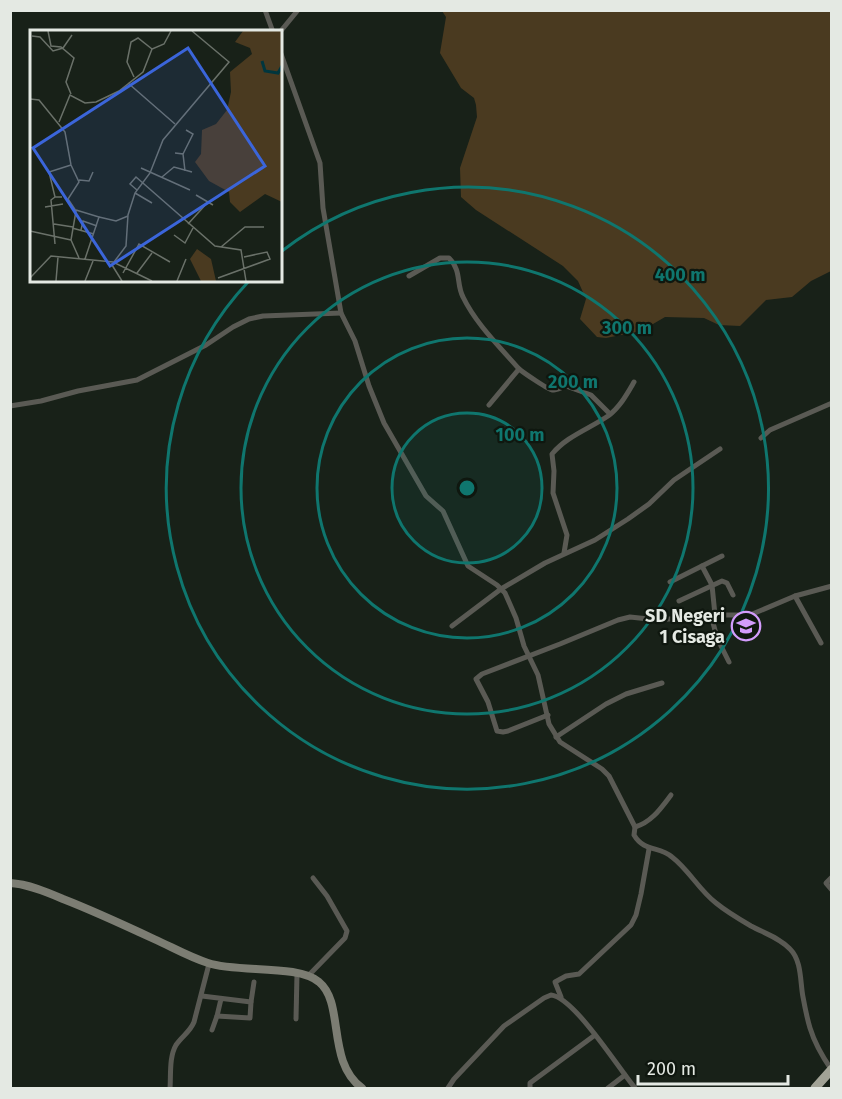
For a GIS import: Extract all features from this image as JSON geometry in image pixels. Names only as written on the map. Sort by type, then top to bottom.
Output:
[{"type":"highway","points":[[818,1088],[831,1069]]},
{"type":"main road","points":[[10,883],[51,894],[93,911],[209,964],[297,974],[308,976],[322,984],[328,994],[344,1065],[354,1082],[362,1089]]},
{"type":"street","points":[[265,10],[272,30]]},
{"type":"street","points":[[282,30],[298,10]]},
{"type":"street","points":[[282,57],[320,162],[323,208],[340,313],[355,341],[369,386],[384,423],[426,496],[443,511],[468,566],[501,589],[511,605],[528,656],[538,675],[548,716],[556,737],[560,742],[606,772],[635,826],[634,835],[637,840],[649,849],[662,851],[674,858],[700,889],[718,904],[792,951],[799,966],[802,996],[811,1030],[817,1047],[831,1069]]},
{"type":"street","points":[[409,276],[440,258],[449,258],[460,277],[461,295],[473,314],[519,369],[549,390],[566,386],[591,395],[610,414]]},
{"type":"street","points":[[10,406],[137,380],[206,345],[233,327],[263,316],[340,313]]},
{"type":"street","points":[[489,405],[519,369]]},
{"type":"street","points":[[564,553],[567,535],[554,499],[552,454],[565,441],[610,414],[620,404],[634,382]]},
{"type":"street","points":[[761,438],[770,430],[831,403]]},
{"type":"street","points":[[452,626],[501,589],[564,553],[595,540],[628,519],[649,504],[674,480],[720,449]]},
{"type":"street","points":[[670,582],[722,556]]},
{"type":"street","points":[[702,566],[712,585],[713,615],[717,638],[729,662]]},
{"type":"street","points":[[680,601],[724,581],[733,595]]},
{"type":"street","points":[[548,716],[508,731],[497,731],[488,702],[476,682],[478,677],[630,617],[658,620],[713,615],[750,615],[795,596],[831,585]]},
{"type":"street","points":[[795,596],[821,643]]},
{"type":"street","points":[[556,737],[606,704],[626,694],[662,682]]},
{"type":"street","points":[[635,826],[645,823],[654,816],[671,795]]},
{"type":"street","points":[[634,1089],[595,1035],[561,997],[555,982],[566,976],[575,976],[582,971],[634,920],[649,849]]},
{"type":"street","points":[[831,877],[826,883],[831,890]]},
{"type":"street","points":[[308,976],[345,939],[347,931],[327,896],[313,878]]},
{"type":"street","points":[[170,1089],[173,1055],[177,1045],[191,1030],[209,964]]},
{"type":"street","points":[[296,1019],[297,974]]},
{"type":"street","points":[[217,1016],[249,1019],[254,982]]},
{"type":"street","points":[[202,996],[251,1002]]},
{"type":"street","points":[[448,1089],[454,1079],[504,1026],[547,996],[561,997]]},
{"type":"street","points":[[212,1030],[221,999]]},
{"type":"street","points":[[530,1089],[530,1083],[595,1035]]},
{"type":"street","points":[[608,1089],[625,1075]]},
{"type":"shaded area","points":[[442,11],[831,11],[831,271],[811,281],[792,297],[766,300],[740,326],[719,325],[704,318],[665,317],[641,331],[606,338],[597,337],[580,319],[586,299],[578,281],[563,266],[476,210],[461,197],[460,168],[477,117],[476,105],[474,98],[461,88],[440,53],[446,17]]},
{"type":"place","name":"SD Negeri 1 Cisaga","points":[[746,626]]}]
